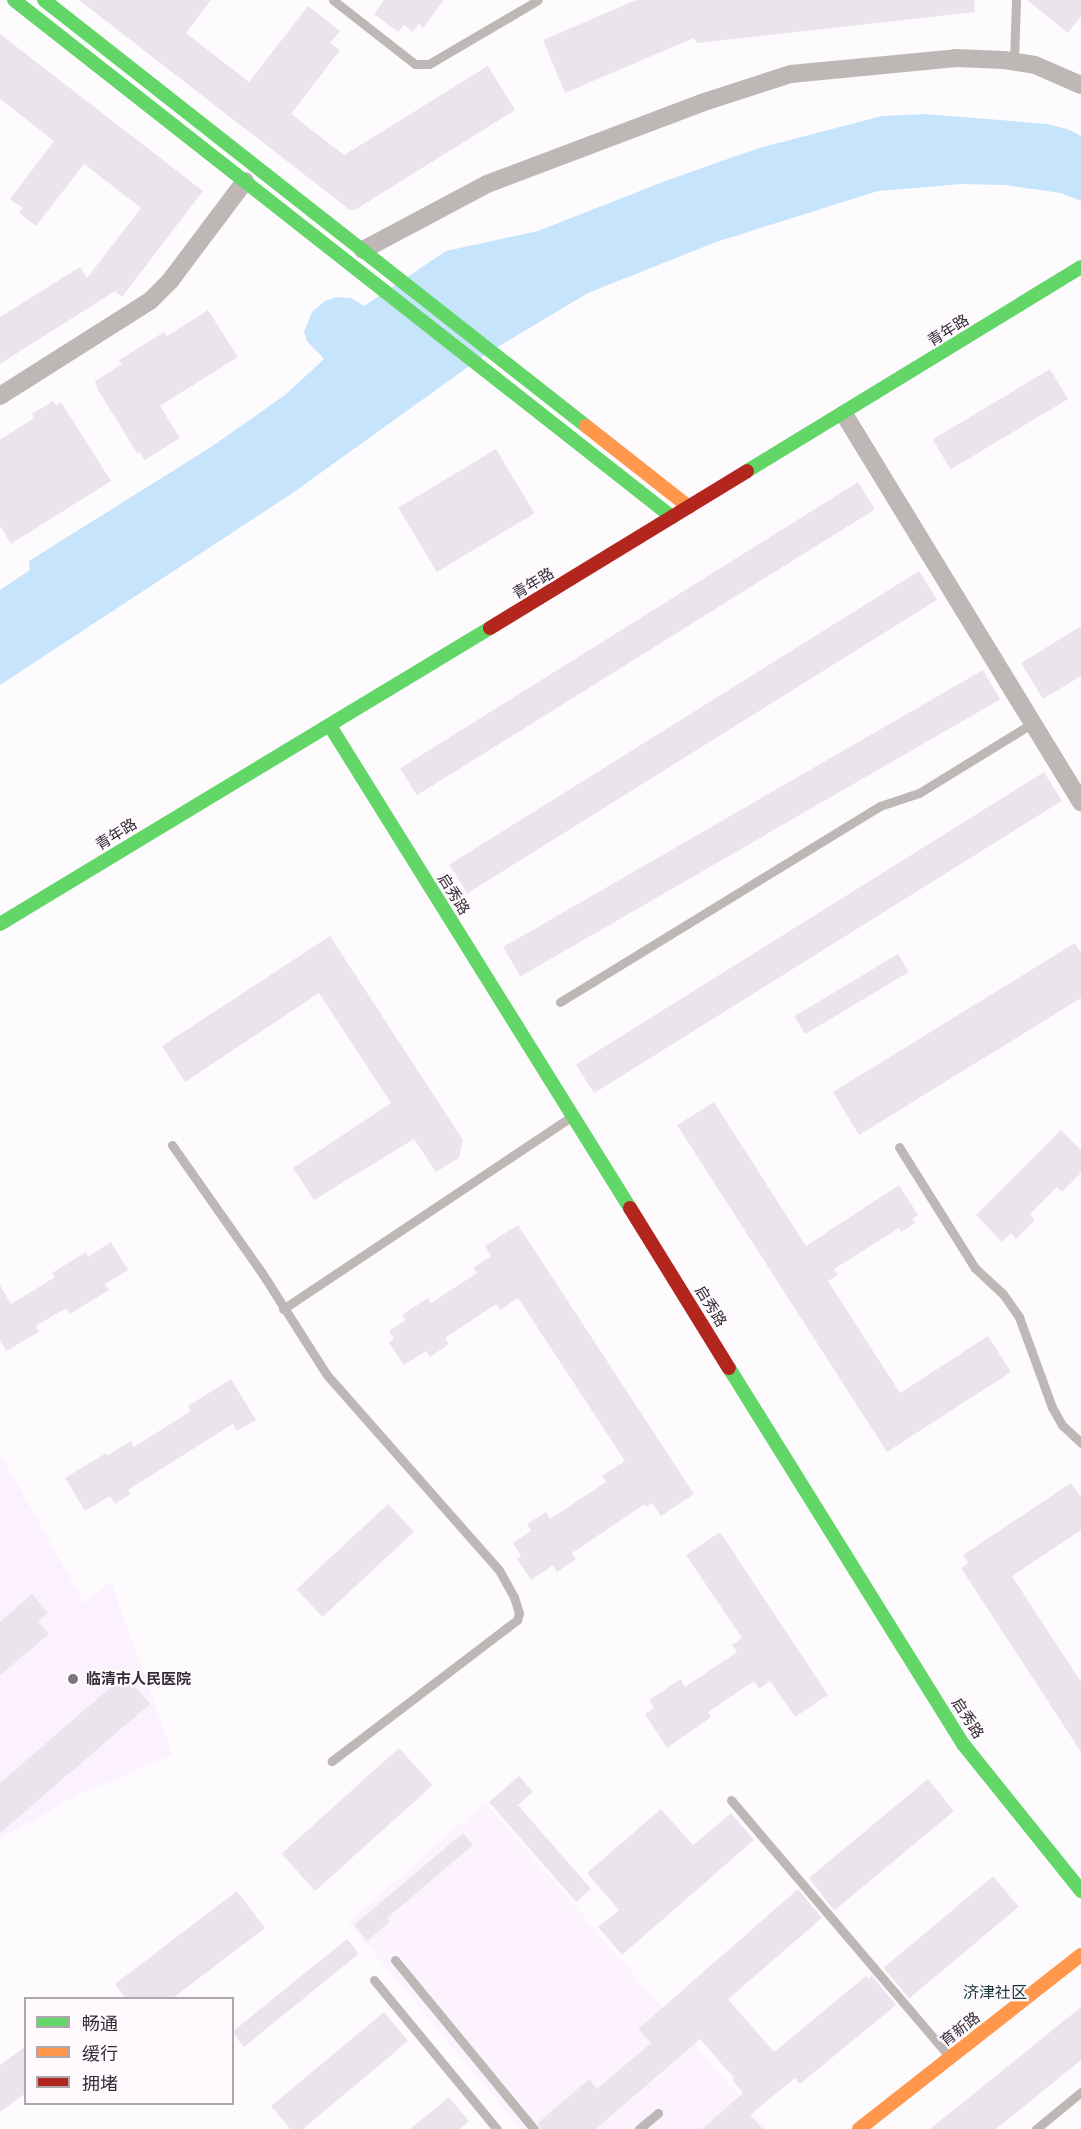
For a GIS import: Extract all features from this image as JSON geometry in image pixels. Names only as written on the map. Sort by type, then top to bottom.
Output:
[{"type":"street","points":[[14,0],[672,517]]},
{"type":"street","points":[[44,0],[689,507]]},
{"type":"street","points":[[363,250],[487,184],[701,103],[791,74],[956,58],[1014,61],[1035,65],[1081,85]]},
{"type":"street","points":[[0,396],[151,300],[170,281],[245,181]]},
{"type":"street","name":"青年路","points":[[0,924],[844,414],[1081,267]]},
{"type":"street","points":[[844,414],[1081,802]]},
{"type":"street","name":"启秀路","points":[[330,726],[963,1744],[1081,1891]]},
{"type":"street","name":"育新路","points":[[859,2129],[1081,1955]]},
{"type":"lane","points":[[333,0],[415,63],[429,64],[538,0]]},
{"type":"lane","points":[[1014,61],[1016,0]]},
{"type":"lane","points":[[561,1002],[880,806],[919,793],[1033,723]]},
{"type":"lane","points":[[283,1309],[572,1116]]},
{"type":"lane","points":[[172,1145],[261,1273],[327,1375],[499,1570],[519,1612],[517,1620],[332,1761]]},
{"type":"lane","points":[[898,1147],[975,1268],[1003,1294],[1019,1317],[1052,1407],[1062,1425],[1081,1443]]},
{"type":"lane","points":[[731,1800],[951,2057]]},
{"type":"lane","points":[[395,1960],[534,2129]]},
{"type":"lane","points":[[374,1980],[497,2129]]},
{"type":"lane","points":[[1036,2129],[1081,2092]]},
{"type":"lane","points":[[639,2129],[658,2113]]},
{"type":"shaded area","name":"临清市人民医院","points":[[0,1453],[84,1603],[111,1582],[173,1755],[81,1793],[0,1839]]},
{"type":"shaded area","points":[[485,1802],[766,2127],[763,2129],[520,2129],[348,1922]]},
{"type":"water","points":[[926,114],[1048,124],[1070,130],[1081,136],[1081,201],[1061,193],[1004,185],[962,184],[878,191],[716,242],[588,293],[486,354],[294,492],[0,685],[0,590],[30,570],[29,561],[211,447],[285,395],[324,359],[307,341],[304,332],[312,312],[325,301],[336,297],[351,298],[364,306],[446,251],[538,231],[668,180],[759,148],[882,116]]},
{"type":"building","points":[[79,0],[211,0],[186,33],[249,82],[308,6],[340,31],[330,43],[340,50],[291,114],[344,155],[488,66],[515,110],[355,210],[350,210]]},
{"type":"building","points":[[384,0],[444,0],[423,28],[419,24],[413,32],[404,25],[398,32],[374,14]]},
{"type":"building","points":[[636,0],[974,0],[975,12],[697,43],[694,38],[565,93],[543,40]]},
{"type":"building","points":[[1027,0],[1081,0],[1081,16],[1068,33]]},
{"type":"building","points":[[0,34],[203,191],[122,297],[115,291],[0,364],[0,317],[80,267],[87,278],[141,208],[84,164],[36,226],[19,213],[23,208],[10,199],[54,141],[0,99]]},
{"type":"building","points":[[208,310],[238,357],[160,406],[180,438],[145,460],[139,452],[137,453],[98,390],[95,381],[122,364],[119,360],[164,332],[167,336]]},
{"type":"building","points":[[1050,369],[1068,399],[951,470],[933,440]]},
{"type":"building","points":[[53,401],[56,405],[61,402],[111,481],[11,544],[0,526],[0,440],[34,418],[32,414]]},
{"type":"building","points":[[496,449],[535,513],[437,572],[398,508]]},
{"type":"building","points":[[858,482],[875,509],[417,795],[400,768]]},
{"type":"building","points":[[919,571],[937,600],[467,893],[449,865]]},
{"type":"building","points":[[1081,626],[1081,676],[1043,699],[1021,663]]},
{"type":"building","points":[[983,670],[1000,699],[520,976],[503,947]]},
{"type":"building","points":[[1044,772],[1062,801],[594,1093],[576,1065]]},
{"type":"building","points":[[330,936],[463,1140],[459,1158],[436,1172],[414,1139],[314,1200],[293,1168],[391,1103],[319,993],[185,1082],[162,1046]]},
{"type":"building","points":[[1075,943],[1081,953],[1081,998],[859,1135],[833,1092]]},
{"type":"building","points":[[898,954],[909,972],[805,1034],[794,1016]]},
{"type":"building","points":[[714,1102],[806,1246],[899,1185],[918,1215],[913,1219],[915,1223],[901,1232],[899,1228],[834,1269],[838,1275],[828,1281],[900,1393],[988,1336],[1011,1372],[887,1452],[677,1125]]},
{"type":"building","points":[[1061,1130],[1081,1150],[1081,1173],[1062,1192],[1057,1187],[1030,1214],[1035,1220],[1016,1239],[1011,1233],[1002,1242],[976,1215]]},
{"type":"building","points":[[518,1225],[694,1494],[661,1516],[652,1503],[647,1507],[645,1504],[572,1553],[576,1559],[557,1572],[553,1565],[531,1580],[517,1559],[521,1556],[513,1543],[531,1531],[527,1524],[546,1512],[550,1519],[606,1482],[602,1476],[625,1461],[518,1298],[500,1310],[496,1304],[445,1338],[449,1344],[430,1357],[426,1351],[404,1365],[389,1343],[394,1339],[389,1331],[406,1320],[402,1315],[428,1298],[431,1303],[477,1273],[473,1268],[491,1256],[485,1246]]},
{"type":"building","points":[[111,1242],[128,1270],[105,1284],[109,1290],[70,1314],[66,1308],[36,1326],[39,1332],[6,1351],[0,1340],[0,1285],[11,1304],[55,1277],[52,1273],[86,1252],[88,1257]]},
{"type":"building","points":[[231,1379],[256,1420],[237,1431],[233,1424],[128,1490],[131,1494],[115,1504],[110,1496],[85,1511],[65,1478],[131,1441],[134,1447],[191,1411],[188,1406]]},
{"type":"building","points":[[1071,1483],[1081,1497],[1081,1530],[1012,1576],[1081,1682],[1081,1752],[961,1568],[968,1563],[963,1555]]},
{"type":"building","points":[[388,1504],[414,1532],[322,1617],[297,1589]]},
{"type":"building","points":[[720,1532],[828,1695],[795,1717],[770,1681],[759,1689],[754,1681],[708,1712],[711,1717],[667,1748],[645,1714],[654,1708],[649,1700],[681,1679],[685,1687],[737,1652],[732,1645],[742,1638],[686,1555]]},
{"type":"building","points":[[32,1594],[48,1613],[38,1622],[49,1634],[0,1675],[0,1622]]},
{"type":"building","points":[[125,1675],[150,1704],[0,1833],[0,1783]]},
{"type":"building","points":[[399,1748],[432,1785],[315,1891],[282,1854]]},
{"type":"building","points":[[519,1776],[533,1792],[518,1805],[591,1889],[576,1902],[489,1802]]},
{"type":"building","points":[[928,1779],[954,1811],[835,1910],[833,1909],[809,1878]]},
{"type":"building","points":[[661,1809],[693,1845],[731,1813],[754,1840],[622,1955],[598,1927],[619,1910],[587,1873]]},
{"type":"building","points":[[463,1833],[473,1845],[387,1918],[390,1922],[367,1941],[354,1925]]},
{"type":"building","points":[[993,1876],[1019,1907],[909,1999],[883,1968]]},
{"type":"building","points":[[798,1889],[822,1918],[728,1999],[774,2052],[866,1976],[869,1979],[872,1976],[896,2005],[800,2084],[795,2078],[750,2115],[763,2129],[702,2129],[743,2093],[732,2080],[734,2078],[700,2039],[596,2129],[541,2129],[538,2123],[589,2079],[597,2089],[651,2043],[638,2029]]},
{"type":"building","points":[[237,1891],[265,1928],[174,1997],[124,1997],[115,1984]]},
{"type":"building","points":[[347,1939],[359,1954],[244,2047],[234,2035],[234,2031]]},
{"type":"building","points":[[1081,2007],[1081,2060],[996,2129],[930,2129]]},
{"type":"building","points":[[384,2012],[408,2041],[303,2129],[290,2129],[271,2106]]},
{"type":"building","points":[[24,2047],[24,2094],[0,2112],[0,2065]]},
{"type":"building","points":[[449,2097],[469,2121],[460,2129],[410,2129]]},
{"type":"traffic: fast","points":[[14,0],[672,517]]},
{"type":"traffic: fast","points":[[44,0],[586,426]]},
{"type":"traffic: fast","points":[[747,471],[1081,267]]},
{"type":"traffic: fast","points":[[0,924],[490,628]]},
{"type":"traffic: fast","points":[[330,726],[630,1208]]},
{"type":"traffic: fast","points":[[729,1368],[963,1744],[1081,1891]]},
{"type":"traffic: slow","points":[[586,426],[689,507]]},
{"type":"traffic: slow","points":[[859,2129],[1081,1955]]},
{"type":"traffic: jam","points":[[490,628],[747,471]]},
{"type":"traffic: jam","points":[[630,1208],[729,1368]]},
{"type":"place","name":"临清市人民医院","points":[[73,1679]]},
{"type":"district","name":"济津社区","points":[[995,1992]]}]
